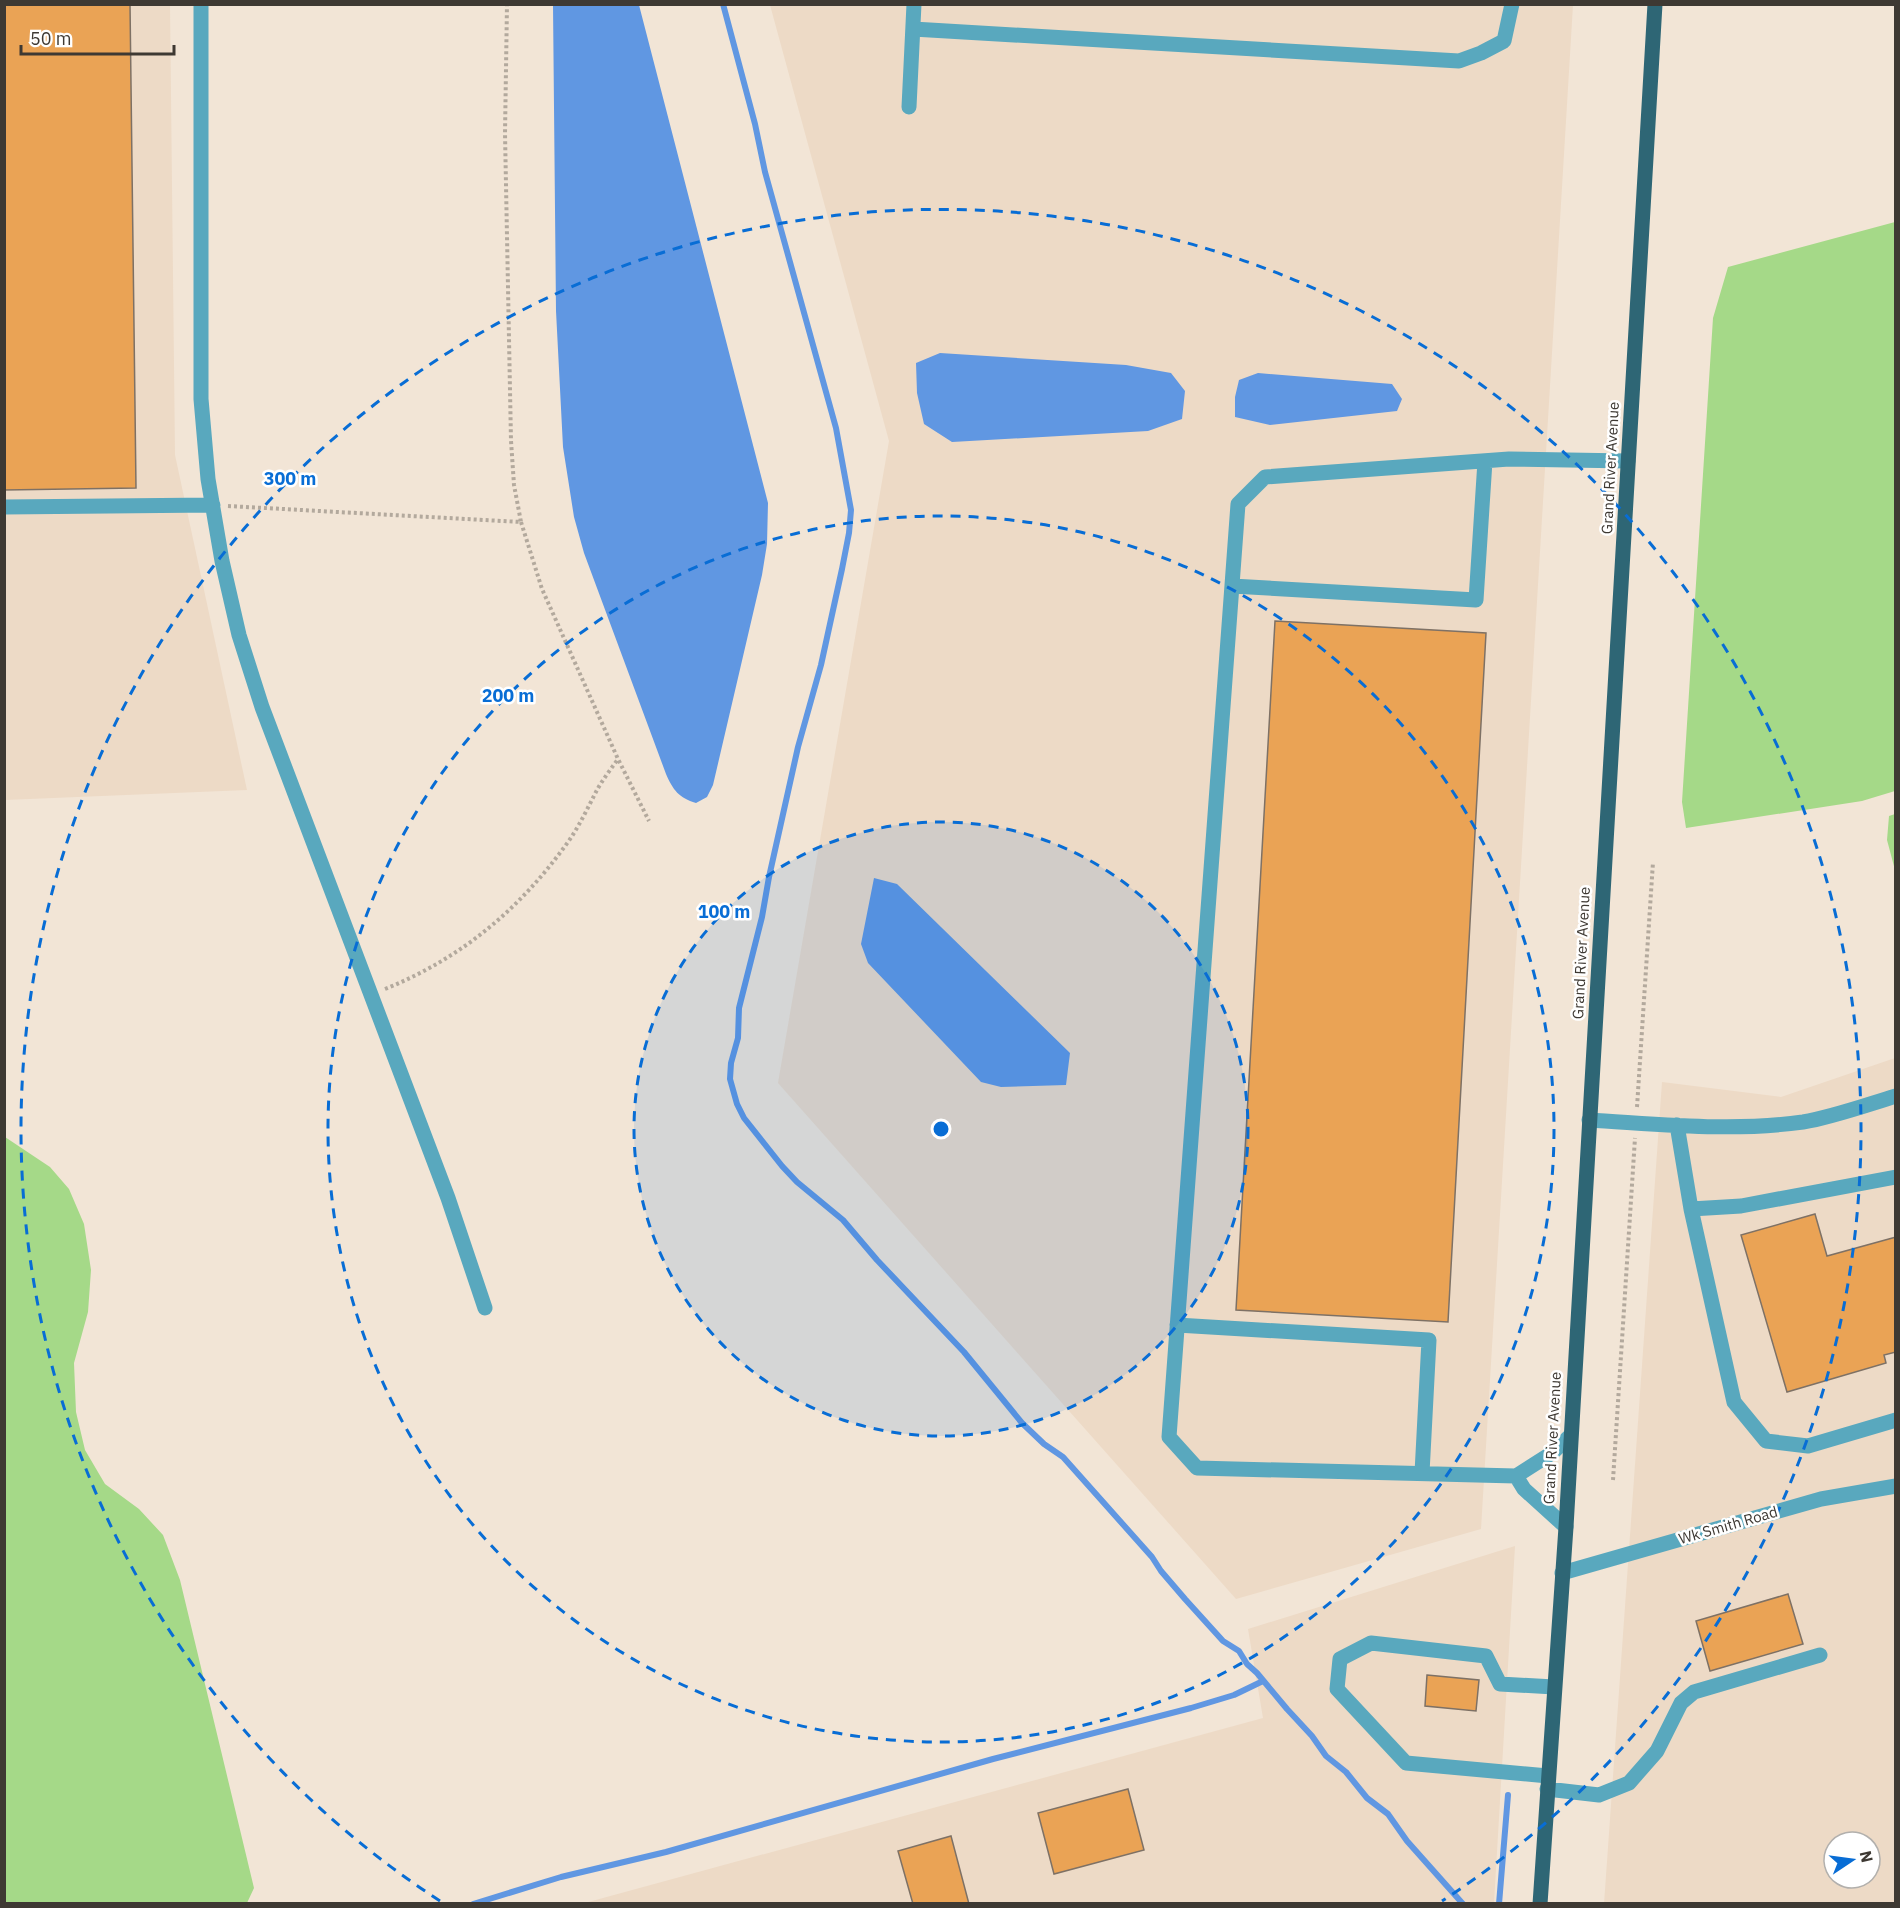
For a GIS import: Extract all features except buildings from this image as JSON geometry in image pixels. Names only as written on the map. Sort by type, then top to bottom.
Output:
[{"type":"main road","name":"Grand River Avenue","points":[[1540,1904],[1566,1527],[1655,4]]},
{"type":"street","points":[[201,4],[201,399],[222,561],[239,635],[256,687],[448,1198],[485,1308]]},
{"type":"street","points":[[909,107],[914,4]]},
{"type":"street","points":[[913,29],[1459,61],[1504,41],[1512,4]]},
{"type":"street","points":[[1570,1436],[1552,1453],[1516,1476],[1197,1468],[1169,1437],[1238,504],[1265,477],[1509,459],[1628,461]]},
{"type":"street","points":[[1232,586],[1476,600],[1485,461]]},
{"type":"street","points":[[4,507],[213,505]]},
{"type":"street","points":[[1589,1120],[1677,1125],[1756,1126],[1805,1121],[1896,1096]]},
{"type":"street","points":[[1677,1125],[1691,1209],[1734,1402],[1766,1441],[1808,1446],[1896,1420]]},
{"type":"street","points":[[1691,1209],[1741,1206],[1896,1177]]},
{"type":"street","points":[[1177,1325],[1429,1340],[1422,1473]]},
{"type":"street","points":[[1516,1476],[1524,1490],[1566,1527]]},
{"type":"street","name":"Wk Smith Road","points":[[1562,1573],[1821,1499],[1896,1486]]},
{"type":"street","points":[[1554,1687],[1500,1684],[1486,1656],[1371,1643],[1340,1659],[1337,1689],[1406,1763],[1548,1782],[1599,1795],[1629,1783],[1657,1751],[1681,1704],[1694,1692],[1820,1655]]},
{"type":"path","points":[[507,4],[505,133],[511,441],[514,485],[521,522],[542,589],[618,759],[649,821]]},
{"type":"path","points":[[213,505],[521,522]]},
{"type":"path","points":[[371,995],[440,964],[509,912],[541,877],[568,841],[585,815],[598,788],[618,759]]},
{"type":"path","points":[[1613,1480],[1653,862]]},
{"type":"shaded area","points":[[4,5],[170,5],[175,455],[247,790],[5,800]]},
{"type":"shaded area","points":[[770,5],[1573,5],[1481,1529],[1236,1599],[778,1083],[889,441]]},
{"type":"shaded area","points":[[1895,1058],[1895,1903],[1604,1904],[1662,1082],[1781,1097]]},
{"type":"shaded area","points":[[1515,1546],[1494,1903],[581,1904],[1263,1718],[1248,1629]]},
{"type":"green space","points":[[1895,222],[1895,791],[1862,801],[1686,828],[1682,802],[1713,318],[1728,267]]},
{"type":"green space","points":[[1896,814],[1895,870],[1887,840],[1889,816]]},
{"type":"green space","points":[[5,1137],[50,1167],[69,1189],[84,1224],[91,1270],[88,1312],[74,1363],[76,1412],[85,1450],[105,1484],[139,1509],[163,1535],[180,1580],[254,1888],[247,1903],[5,1903]]},
{"type":"water","points":[[553,5],[639,5],[768,503],[767,544],[762,575],[713,785],[707,797],[696,803],[677,793],[666,774],[584,553],[574,517],[563,447],[556,311]]},
{"type":"water","points":[[940,353],[1126,365],[1171,373],[1185,391],[1182,419],[1148,431],[952,442],[924,424],[917,393],[916,363]]},
{"type":"water","points":[[1258,373],[1392,384],[1402,399],[1397,411],[1270,425],[1235,417],[1235,397],[1239,380]]},
{"type":"water","points":[[874,878],[897,884],[1070,1053],[1066,1085],[1001,1087],[981,1082],[868,963],[861,944]]},
{"type":"waterway","points":[[723,4],[755,124],[765,172],[836,428],[851,510],[849,533],[821,665],[798,747],[762,917],[739,1008],[738,1038],[731,1063],[730,1079],[737,1104],[744,1118],[782,1166],[797,1182],[843,1220],[877,1260],[964,1352],[1022,1423],[1044,1444],[1063,1457],[1223,1641],[1239,1651],[1247,1664],[1312,1736],[1326,1756],[1346,1772],[1367,1798],[1388,1814],[1407,1841],[1463,1904]]},
{"type":"waterway","points":[[473,1904],[561,1877],[666,1852],[993,1759],[1191,1708],[1234,1695],[1263,1681]]},
{"type":"waterway","points":[[1499,1904],[1508,1795]]}]
